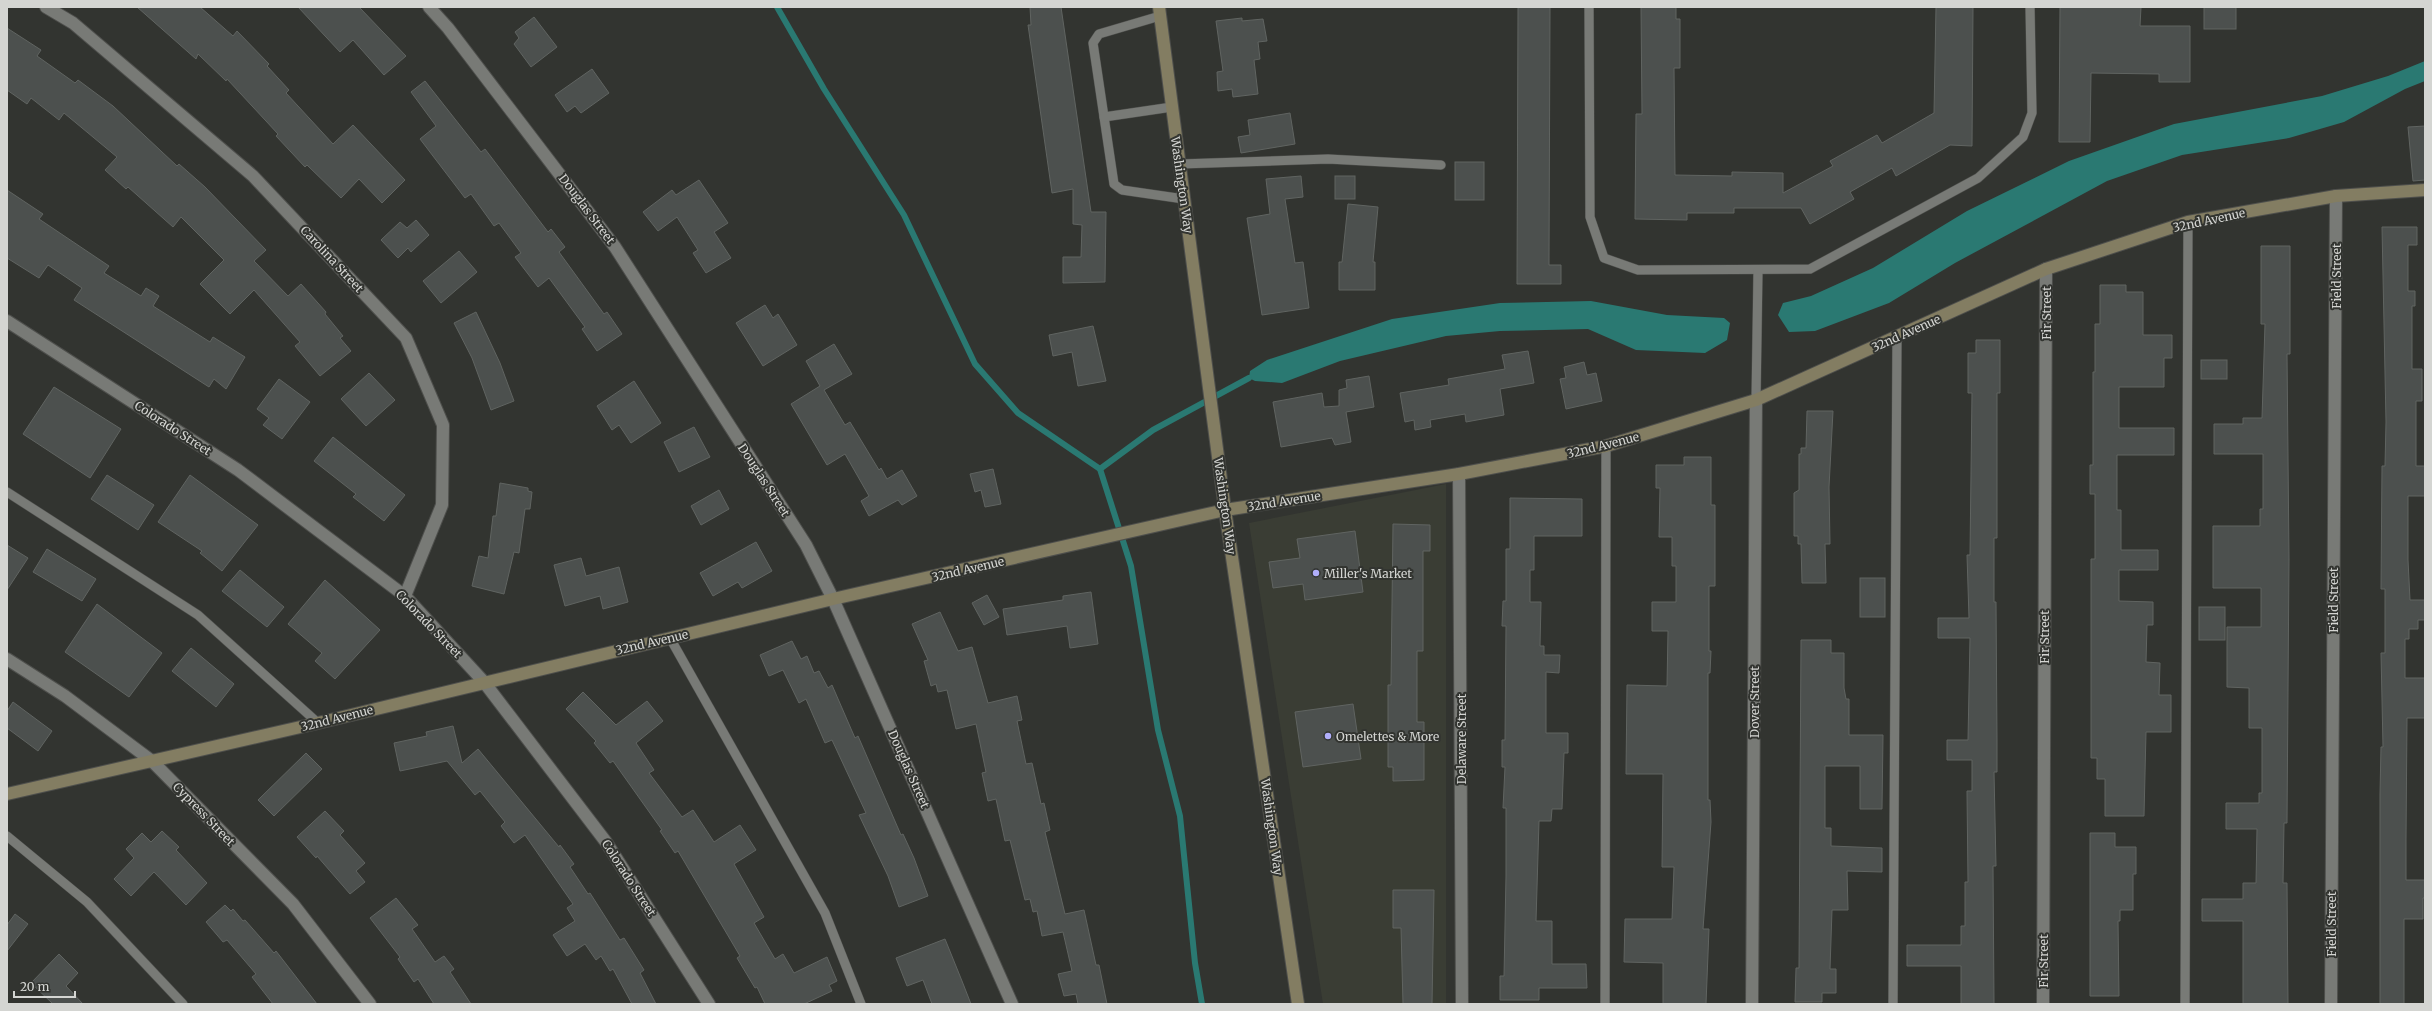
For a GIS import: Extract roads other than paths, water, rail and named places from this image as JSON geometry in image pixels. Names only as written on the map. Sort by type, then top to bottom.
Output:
[{"type":"street","name":"Carolina Street","points":[[46,7],[73,24],[253,176],[406,338],[443,425],[442,505],[405,596]]},
{"type":"street","name":"Douglas Street","points":[[429,7],[448,28],[615,247],[806,545],[833,599],[1012,1004]]},
{"type":"street","name":"Washington Way","points":[[1160,12],[1225,510],[1298,1004]]},
{"type":"street","name":"32nd Avenue","points":[[7,794],[318,723],[833,599],[1225,510],[1459,474],[1606,446],[1756,400],[1897,338],[2046,269],[2188,222],[2336,196],[2425,190]]},
{"type":"street","name":"Field Street","points":[[2330,1004],[2336,196]]},
{"type":"street","name":"Fir Street","points":[[2043,1004],[2046,269]]},
{"type":"street","name":"Colorado Street","points":[[7,321],[238,470],[405,596],[484,682],[606,842],[709,1004]]},
{"type":"street","name":"Dover Street","points":[[1752,1004],[1756,400]]},
{"type":"street","name":"Delaware Street","points":[[1459,474],[1462,1004]]},
{"type":"street","name":"Cypress Street","points":[[7,659],[64,696],[152,760],[293,904],[370,1004]]},
{"type":"lane","points":[[1590,7],[1590,217],[1604,258],[1638,270],[1758,271],[1810,269],[1978,178],[2023,137],[2032,113],[2030,7]]},
{"type":"lane","points":[[1160,12],[1099,34],[1093,43],[1114,184],[1122,190],[1184,199]]},
{"type":"lane","points":[[1104,117],[1172,107]]},
{"type":"lane","points":[[1180,164],[1328,159],[1442,165]]},
{"type":"lane","points":[[2185,1004],[2188,222]]},
{"type":"lane","points":[[1756,400],[1758,271]]},
{"type":"lane","points":[[1893,1004],[1897,338]]},
{"type":"lane","points":[[1605,1004],[1606,446]]},
{"type":"lane","points":[[7,492],[198,615],[318,723]]},
{"type":"lane","points":[[670,638],[825,914],[861,1004]]},
{"type":"lane","points":[[7,836],[87,902],[183,1004]]},
{"type":"water","points":[[2425,61],[2425,81],[2405,89],[2344,122],[2289,138],[2182,155],[2107,181],[1955,263],[1889,303],[1815,331],[1789,332],[1778,315],[1783,303],[1811,296],[1873,268],[1967,211],[2069,161],[2174,124],[2322,96],[2388,76]]},
{"type":"water","points":[[1591,301],[1667,315],[1724,318],[1730,323],[1727,340],[1705,353],[1636,350],[1588,329],[1500,331],[1446,336],[1340,361],[1282,383],[1255,381],[1249,378],[1250,371],[1267,360],[1392,319],[1500,303]]},
{"type":"waterway","points":[[777,7],[824,89],[904,215],[975,364],[1018,413],[1100,469],[1131,566],[1158,730],[1180,816],[1195,963],[1202,1004]]},
{"type":"waterway","points":[[1100,469],[1153,430],[1249,378]]},
{"type":"place","name":"Miller's Market","points":[[1316,573]]},
{"type":"place","name":"Omelettes & More","points":[[1328,736]]}]
